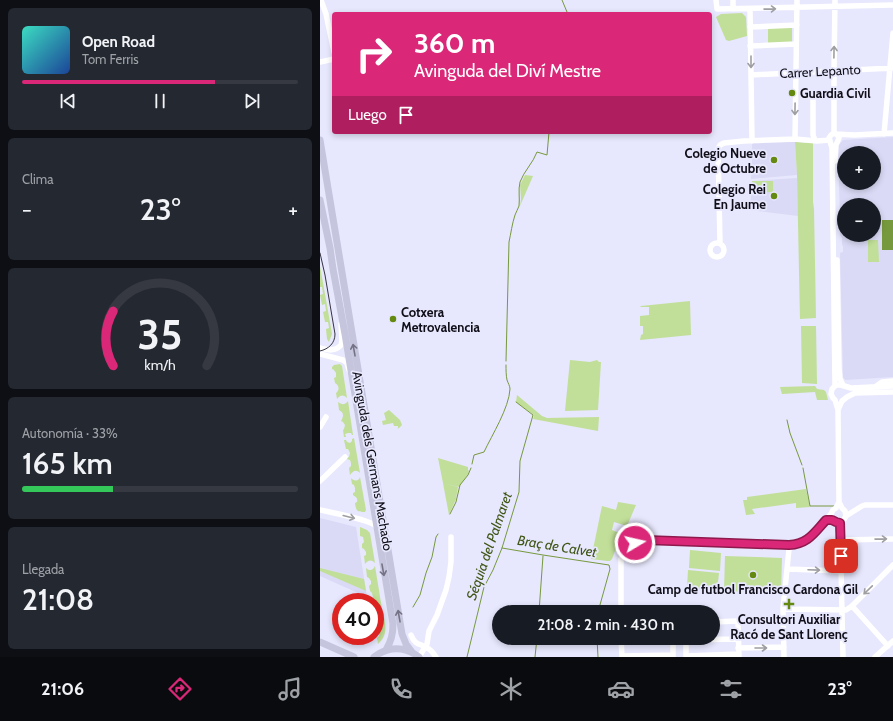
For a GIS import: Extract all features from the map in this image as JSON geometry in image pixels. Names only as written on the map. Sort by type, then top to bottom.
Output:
[{"type":"main road","name":"Avinguda dels Germans Machado","points":[[320,140],[336,230],[337,269]]},
{"type":"main road","name":"Avinguda dels Germans Machado","points":[[320,170],[402,634],[406,644],[412,652]]},
{"type":"main road","name":"Avinguda dels Germans Machado","points":[[320,200],[330,248],[337,269]]},
{"type":"main road","name":"Avinguda dels Germans Machado","points":[[320,222],[326,247],[337,269]]},
{"type":"main road","points":[[337,269],[340,311],[393,624],[392,640],[386,650]]},
{"type":"main road","points":[[320,642],[354,657]]},
{"type":"main road","points":[[374,657],[386,650],[402,649],[412,652],[419,657]]},
{"type":"street","points":[[321,0],[326,14],[332,42]]},
{"type":"street","points":[[716,0],[717,9],[835,7],[891,3]]},
{"type":"street","points":[[733,0],[733,9]]},
{"type":"street","points":[[795,139],[797,0]]},
{"type":"street","points":[[835,0],[834,71],[837,137],[835,155],[839,368],[840,379],[848,391],[838,410]]},
{"type":"street","points":[[750,9],[752,141]]},
{"type":"street","points":[[750,27],[796,25]]},
{"type":"street","points":[[884,134],[892,68],[893,34]]},
{"type":"street","points":[[750,46],[796,44]]},
{"type":"street","points":[[320,62],[332,59]]},
{"type":"street","name":"Carrer Lepanto","points":[[751,75],[892,68]]},
{"type":"street","points":[[812,138],[813,95]]},
{"type":"street","points":[[839,508],[838,410],[831,393],[835,386],[832,148],[830,135],[837,137],[893,133]]},
{"type":"street","points":[[720,243],[718,149],[720,145],[724,143],[812,138],[830,140]]},
{"type":"street","points":[[320,348],[335,350],[341,346],[340,311]]},
{"type":"street","points":[[320,354],[345,361],[351,374]]},
{"type":"street","points":[[874,387],[882,382],[893,381]]},
{"type":"street","points":[[835,386],[839,384],[851,388],[893,386]]},
{"type":"street","points":[[835,400],[839,401],[845,399],[855,393],[893,392]]},
{"type":"street","points":[[320,427],[326,417]]},
{"type":"street","points":[[320,481],[345,457]]},
{"type":"street","points":[[843,657],[840,523],[846,516],[862,506],[893,505]]},
{"type":"street","points":[[840,523],[836,522],[832,517],[833,510],[839,508],[845,511],[846,516]]},
{"type":"street","points":[[320,510],[370,522],[376,526]]},
{"type":"street","points":[[621,605],[621,559],[628,548],[635,543],[645,540],[797,545],[807,541],[826,520],[832,517]]},
{"type":"street","points":[[419,657],[426,647],[429,631],[441,605],[448,582],[451,562],[451,537]]},
{"type":"street","points":[[840,540],[893,539]]},
{"type":"street","points":[[784,657],[783,609],[789,550]]},
{"type":"street","points":[[783,609],[846,610],[852,606],[893,565]]},
{"type":"street","points":[[787,569],[841,571]]},
{"type":"street","points":[[852,606],[888,646]]},
{"type":"street","points":[[720,622],[738,621],[738,653]]},
{"type":"street","points":[[411,635],[413,640],[426,647],[436,657]]},
{"type":"street","points":[[720,639],[738,639]]},
{"type":"street","points":[[875,657],[893,641]]},
{"type":"street","points":[[621,645],[622,657],[673,656],[673,645]]},
{"type":"street","points":[[686,645],[686,656],[738,653],[784,647]]},
{"type":"shaded area","points":[[742,13],[746,17],[747,36],[729,41],[726,40],[716,17],[721,14]]},
{"type":"shaded area","points":[[792,27],[792,43],[768,44],[768,28]]},
{"type":"shaded area","points":[[893,137],[893,377],[845,380],[843,377],[840,253],[843,252],[842,242],[881,242],[881,198],[839,198],[839,190],[881,190],[881,146],[838,146],[843,140]]},
{"type":"shaded area","name":"Colegio Nueve de Octubre","points":[[795,142],[797,175],[751,179],[752,143]]},
{"type":"shaded area","points":[[795,142],[813,143],[816,318],[800,319]]},
{"type":"shaded area","points":[[525,175],[533,176],[520,206],[520,185]]},
{"type":"shaded area","name":"Colegio Rei En Jaume","points":[[797,178],[798,216],[750,210],[752,181]]},
{"type":"shaded area","points":[[752,181],[773,181],[773,192],[752,193]]},
{"type":"shaded area","points":[[882,220],[893,220],[893,250],[882,250]]},
{"type":"shaded area","points":[[868,242],[878,242],[879,262],[868,262]]},
{"type":"shaded area","points":[[320,266],[332,334],[329,342],[327,339],[326,329],[329,328],[328,322],[325,322],[323,312],[326,311],[325,304],[322,305],[320,295],[323,294],[322,287],[320,287]]},
{"type":"shaded area","points":[[690,301],[691,335],[640,340],[641,335],[643,334],[643,326],[640,326],[640,316],[649,315],[649,307],[640,307],[641,306]]},
{"type":"shaded area","points":[[801,326],[816,326],[817,384],[802,383]]},
{"type":"shaded area","points":[[570,360],[590,362],[597,360],[601,362],[598,410],[565,411]]},
{"type":"shaded area","points":[[340,364],[342,366],[347,398],[342,396],[337,399],[336,393],[338,388],[334,378],[336,377],[336,373],[332,367]]},
{"type":"shaded area","points":[[815,386],[817,389],[824,390],[826,392],[828,400],[817,400],[815,392],[782,394],[780,387]]},
{"type":"shaded area","points":[[517,395],[542,416],[547,418],[599,417],[598,431],[533,419],[535,412],[534,415],[516,402]]},
{"type":"shaded area","points":[[348,401],[353,435],[348,433],[345,434],[346,437],[344,437],[343,430],[345,425],[341,421],[343,414],[339,410],[338,402],[343,404]]},
{"type":"shaded area","points":[[389,410],[400,420],[402,425],[397,429],[398,426],[394,426],[393,423],[383,425],[382,421],[386,420],[384,413]]},
{"type":"shaded area","points":[[354,438],[360,473],[355,471],[350,475],[349,468],[351,463],[347,458],[349,457],[350,453],[348,449],[346,449],[344,440],[350,443]]},
{"type":"shaded area","points":[[438,458],[468,467],[468,474],[459,487],[443,483]]},
{"type":"shaded area","points":[[360,477],[366,510],[365,512],[356,509],[355,503],[357,500],[353,495],[355,488],[352,484],[351,478],[356,481]]},
{"type":"shaded area","points":[[443,483],[458,487],[456,499],[449,515]]},
{"type":"shaded area","points":[[806,489],[810,507],[796,508],[796,503],[752,509],[755,514],[746,515],[743,500],[747,500],[747,497]]},
{"type":"shaded area","points":[[618,502],[636,505],[627,526],[614,522],[612,530],[622,534],[612,559],[607,561],[591,559],[602,506],[616,510]]},
{"type":"shaded area","points":[[320,518],[356,527],[366,593],[358,593],[320,576]]},
{"type":"shaded area","points":[[360,527],[370,533],[375,563],[370,560],[365,564],[364,556],[366,555],[366,552],[362,548],[362,544],[364,542],[363,537],[360,536]]},
{"type":"shaded area","points":[[690,550],[721,553],[720,571],[689,568]]},
{"type":"shaded area","name":"Camp de futbol Francisco Cardona Gil","points":[[725,556],[782,558],[781,594],[724,591]]},
{"type":"shaded area","points":[[375,566],[379,593],[372,593],[370,591],[369,586],[371,581],[367,577],[366,568],[368,570],[373,569]]},
{"type":"shaded area","points":[[320,568],[364,579],[366,591],[320,571]]},
{"type":"shaded area","points":[[688,570],[719,573],[717,591],[687,588]]},
{"type":"shaded area","points":[[384,618],[385,625],[384,637]]},
{"type":"waterway","name":"Séquia del Palmaret","points":[[562,0],[567,12]]},
{"type":"waterway","name":"Séquia del Palmaret","points":[[506,361],[509,242],[515,214],[519,206],[519,185],[537,152],[547,155],[549,134]]},
{"type":"waterway","points":[[472,464],[474,455],[484,452],[507,404],[510,387],[507,380],[506,365]]},
{"type":"waterway","name":"Séquia del Palmaret","points":[[467,657],[484,587],[502,548],[519,492],[520,461],[533,415],[516,402]]},
{"type":"waterway","points":[[787,420],[790,433],[802,465]]},
{"type":"waterway","points":[[450,514],[456,502],[460,485],[468,475],[471,468]]},
{"type":"waterway","points":[[803,468],[810,506],[834,506]]},
{"type":"waterway","points":[[413,607],[420,595],[438,534]]},
{"type":"waterway","name":"Braç de Calvet","points":[[502,548],[609,565],[610,569],[600,605]]},
{"type":"waterway","points":[[540,605],[543,556]]},
{"type":"waterway","points":[[535,657],[536,645]]},
{"type":"waterway","name":"Braç de Calvet","points":[[597,645],[598,657]]},
{"type":"tram line","points":[[320,253],[335,334],[331,345],[320,351]]},
{"type":"place","name":"Guardia Civil","points":[[792,93]]},
{"type":"place","name":"Colegio Nueve de Octubre","points":[[774,160]]},
{"type":"place","name":"Colegio Rei En Jaume","points":[[774,196]]},
{"type":"place","name":"Cotxera Metrovalencia","points":[[393,319]]},
{"type":"place","name":"Camp de futbol Francisco Cardona Gil","points":[[753,575]]},
{"type":"place","name":"Consultori Auxiliar Racó de Sant Llorenç","points":[[789,604]]},
{"type":"route","points":[[635,543],[645,540],[797,545],[807,541],[826,520],[832,520],[840,523],[841,556]]}]
